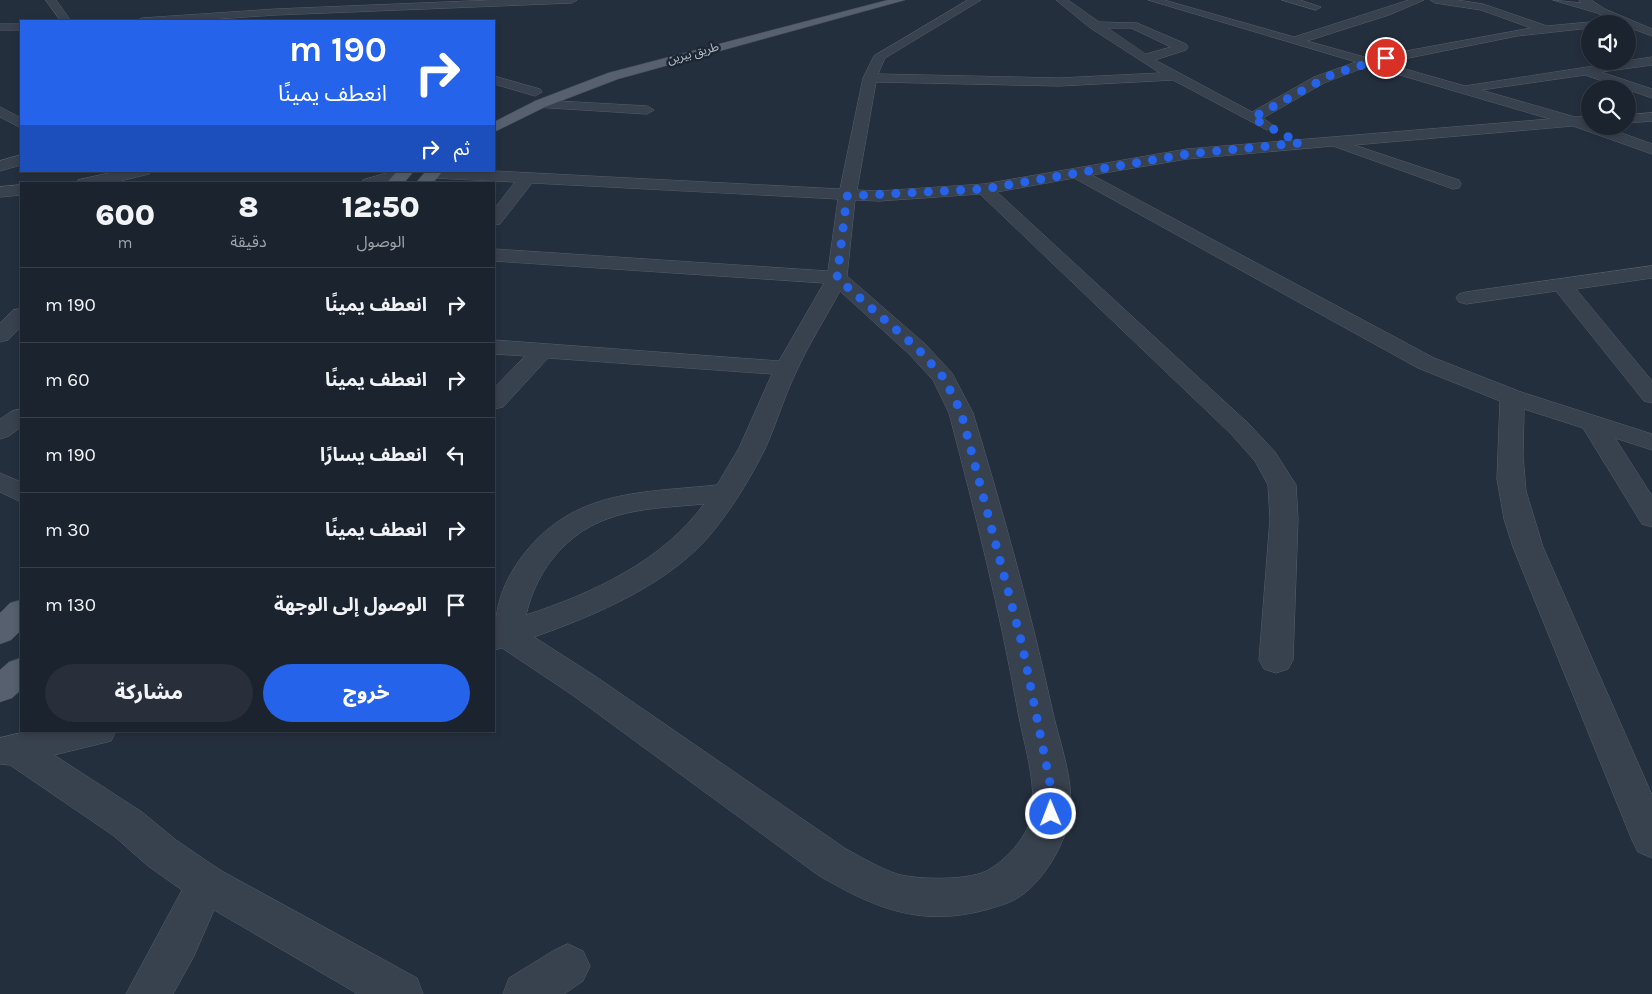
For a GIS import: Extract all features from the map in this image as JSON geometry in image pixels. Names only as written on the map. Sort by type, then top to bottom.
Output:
[{"type":"main road","name":"طريق بيرين","points":[[568,80],[638,58],[869,0]]},
{"type":"main road","name":"طريق بيرين","points":[[519,99],[540,92],[577,88],[642,67],[900,0]]},
{"type":"main road","name":"طريق بيرين","points":[[495,127],[540,92]]},
{"type":"main road","points":[[0,632],[20,612]]},
{"type":"main road","points":[[0,689],[20,672]]},
{"type":"street","points":[[52,0],[65,20]]},
{"type":"street","points":[[157,20],[276,12],[572,0]]},
{"type":"street","points":[[500,636],[570,612],[610,594],[640,576],[676,550],[704,524],[752,448],[786,368],[837,278],[847,196],[870,78],[884,52],[976,0]]},
{"type":"street","points":[[1061,0],[1093,25],[1144,59],[1300,143]]},
{"type":"street","points":[[1153,0],[1573,121],[1652,149]]},
{"type":"street","points":[[1287,0],[1316,7]]},
{"type":"street","points":[[1294,41],[1367,19],[1419,0]]},
{"type":"street","points":[[1434,0],[1484,8],[1544,29]]},
{"type":"street","points":[[1558,0],[1610,15]]},
{"type":"street","points":[[1589,0],[1601,11]]},
{"type":"street","points":[[253,3],[299,20]]},
{"type":"street","points":[[1636,22],[1652,20]]},
{"type":"street","points":[[1093,25],[1133,24],[1182,48],[1144,59]]},
{"type":"street","points":[[1252,118],[1319,80],[1368,62],[1544,29],[1581,26]]},
{"type":"street","points":[[0,27],[20,27]]},
{"type":"street","points":[[1636,27],[1652,33]]},
{"type":"street","points":[[1460,89],[1649,63]]},
{"type":"street","points":[[1584,71],[1652,94]]},
{"type":"street","points":[[870,78],[1059,82],[1177,76]]},
{"type":"street","points":[[495,80],[540,92],[647,110]]},
{"type":"street","points":[[0,107],[14,104]]},
{"type":"street","points":[[0,111],[20,123]]},
{"type":"street","points":[[430,176],[527,178],[847,196],[984,189],[1187,154],[1581,121]]},
{"type":"street","points":[[1329,141],[1453,184]]},
{"type":"street","points":[[0,166],[20,160]]},
{"type":"street","points":[[93,182],[138,172]]},
{"type":"street","points":[[1076,173],[1426,363],[1512,397],[1652,442]]},
{"type":"street","points":[[377,182],[400,176]]},
{"type":"street","points":[[495,219],[527,178]]},
{"type":"street","points":[[984,189],[1240,429],[1274,469],[1282,485],[1284,518],[1276,660]]},
{"type":"street","points":[[0,192],[20,190]]},
{"type":"street","points":[[495,255],[837,278],[917,348],[944,378],[961,412],[1022,644],[1051,788],[1051,814],[1042,842],[1026,864],[1001,886],[973,894],[942,898],[899,894],[867,882],[832,862],[583,685],[500,636]]},
{"type":"street","points":[[1466,298],[1652,272]]},
{"type":"street","points":[[1561,284],[1652,396]]},
{"type":"street","points":[[0,335],[20,316]]},
{"type":"street","points":[[495,347],[786,368]]},
{"type":"street","points":[[495,401],[543,350]]},
{"type":"street","points":[[1512,397],[1510,470],[1512,493],[1518,518],[1528,547],[1652,840]]},
{"type":"street","points":[[0,431],[20,417]]},
{"type":"street","points":[[1594,424],[1652,518]]},
{"type":"street","points":[[0,481],[20,492]]},
{"type":"street","points":[[500,636],[520,583],[537,559],[556,538],[580,518],[610,508],[725,493]]},
{"type":"street","points":[[8,750],[93,732]]},
{"type":"street","points":[[8,750],[128,824],[162,853],[206,883],[401,994]]},
{"type":"street","points":[[148,994],[179,941],[206,883]]},
{"type":"street","points":[[525,994],[568,966]]},
{"type":"route","points":[[1051,814],[1051,788],[1022,644],[961,412],[944,378],[917,348],[837,278],[847,196],[898,195],[984,189],[1187,154],[1300,143],[1252,118],[1319,80],[1368,62],[1386,58]]}]
